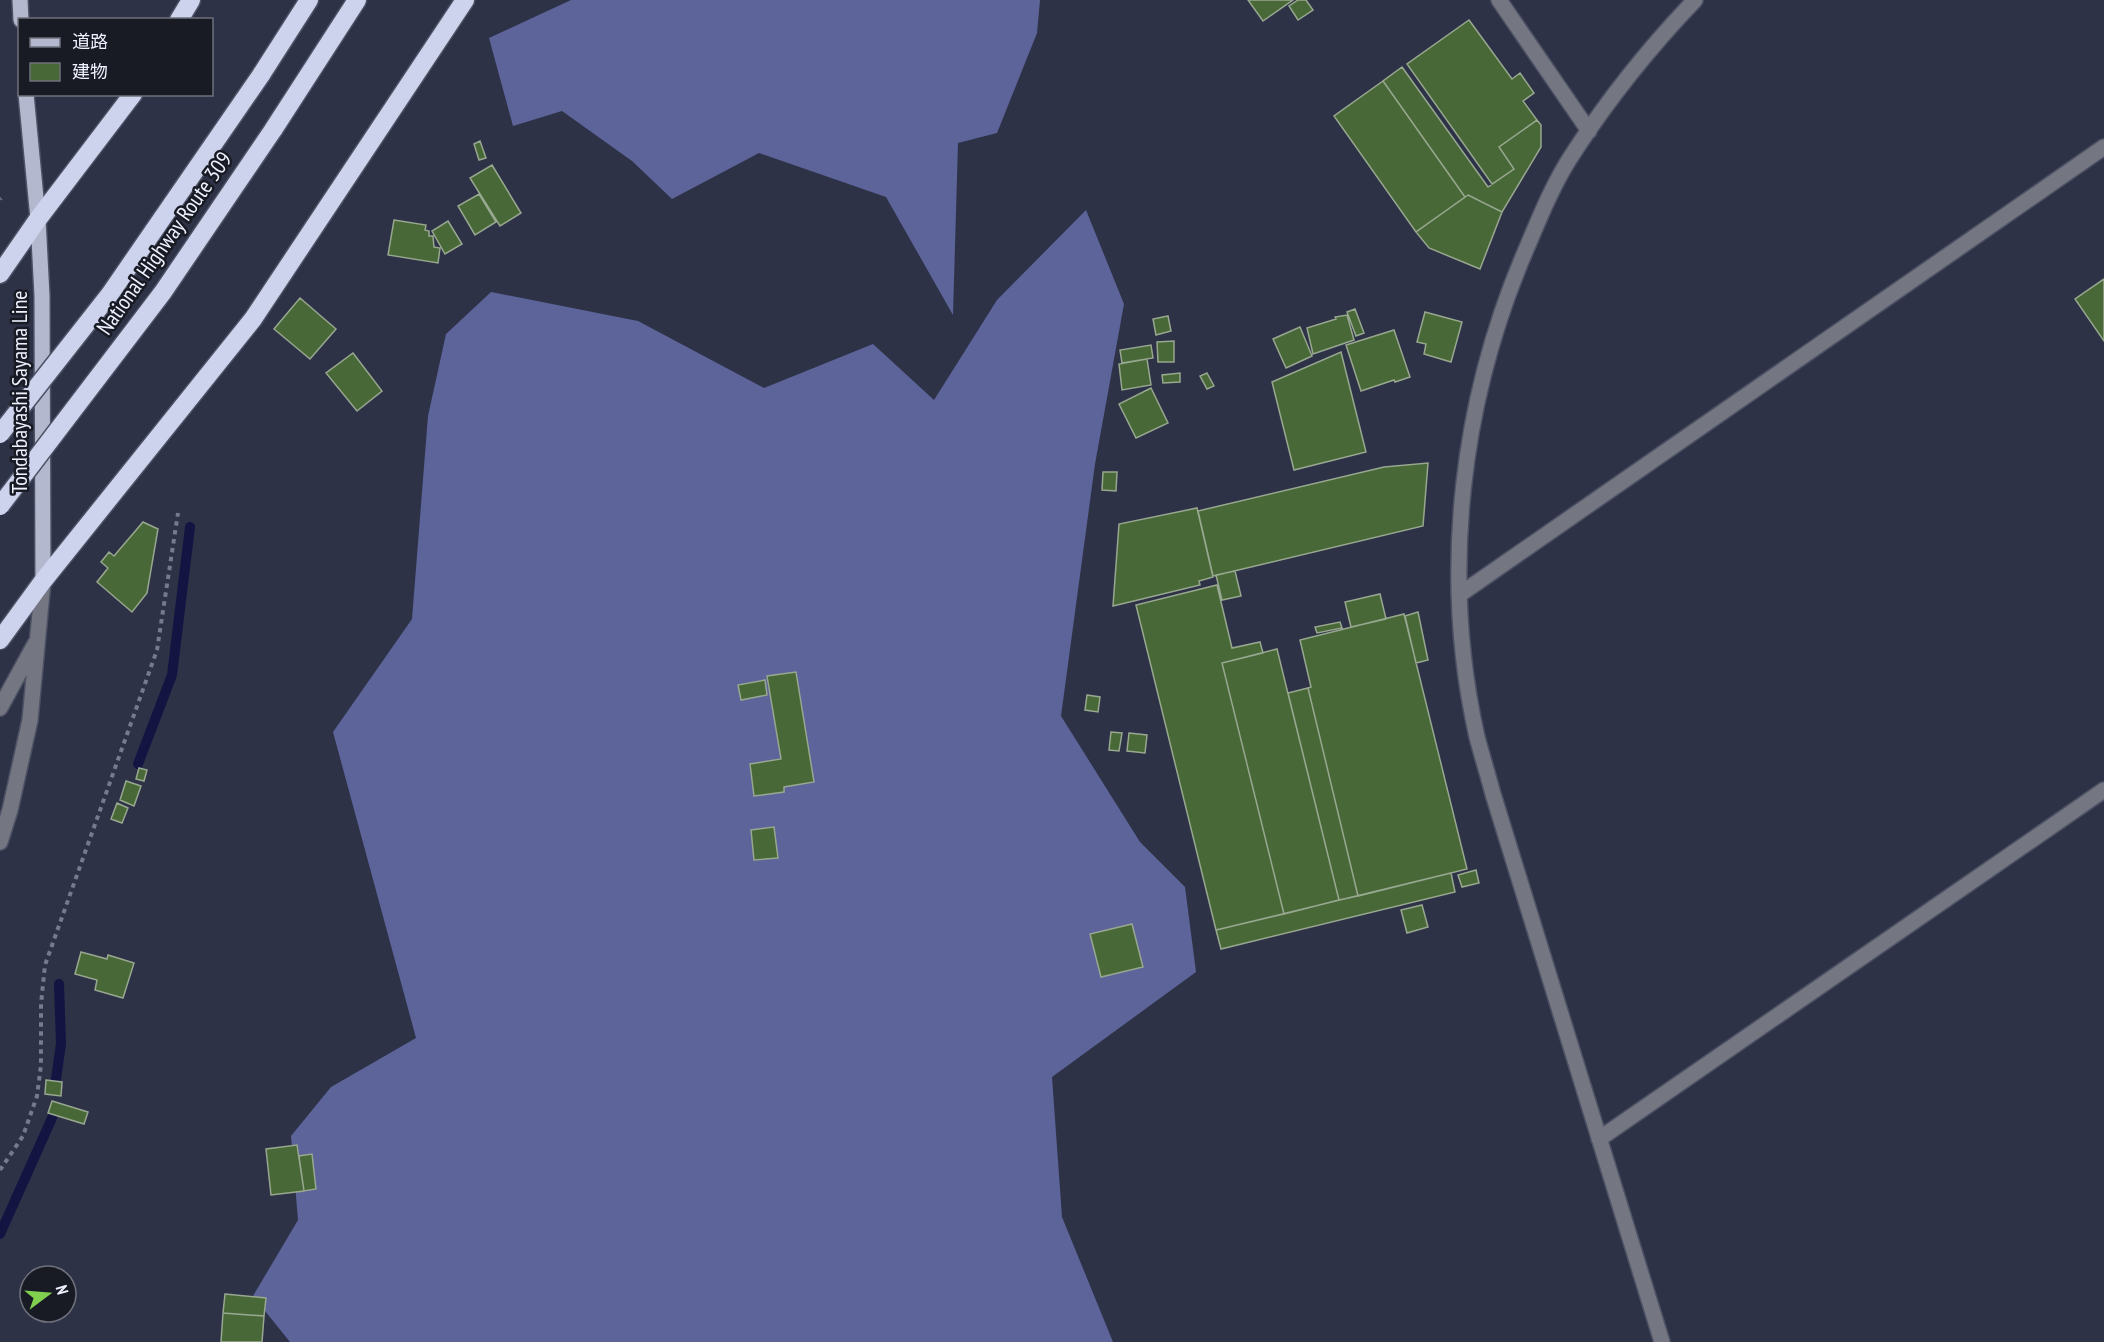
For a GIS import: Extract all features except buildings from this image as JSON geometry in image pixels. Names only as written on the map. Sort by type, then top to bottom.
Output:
[{"type":"highway","points":[[180,18],[191,0]]},
{"type":"highway","name":"National Highway Route 309","points":[[0,434],[110,294],[261,75],[309,0]]},
{"type":"highway","name":"National Highway Route 309","points":[[0,506],[163,292],[357,0]]},
{"type":"highway","points":[[0,640],[43,581],[253,319],[465,0]]},
{"type":"highway","points":[[0,274],[38,219],[131,96]]},
{"type":"main road","points":[[20,0],[21,18]]},
{"type":"main road","name":"Tondabayashi Sayama Line","points":[[26,96],[38,219],[42,296],[43,581]]},
{"type":"street","points":[[1499,0],[1589,131]]},
{"type":"street","points":[[1662,1342],[1477,737],[1469,689],[1459,595],[1460,536],[1466,465],[1476,404],[1493,339],[1511,284],[1539,218],[1573,153],[1613,96],[1670,26],[1695,0]]},
{"type":"street","points":[[1459,595],[2104,147]]},
{"type":"street","points":[[0,842],[10,810],[30,720],[43,581]]},
{"type":"street","points":[[0,708],[38,639]]},
{"type":"street","points":[[1599,1139],[2104,790]]},
{"type":"path","points":[[0,1170],[22,1136],[37,1096],[41,1065],[41,1004],[45,965],[157,650],[178,513]]},
{"type":"shaded area","points":[[571,0],[1040,0],[1037,33],[997,133],[958,143],[953,315],[886,197],[759,153],[672,199],[632,161],[562,111],[513,126],[489,38]]},
{"type":"shaded area","points":[[1086,210],[1124,304],[1095,464],[1061,716],[1140,842],[1185,887],[1196,972],[1052,1077],[1062,1217],[1113,1342],[290,1342],[253,1296],[298,1220],[291,1136],[331,1087],[416,1038],[333,732],[412,619],[428,416],[446,334],[491,292],[638,321],[764,388],[873,344],[934,400],[997,300]]},
{"type":"waterway","points":[[138,764],[172,675],[190,527]]},
{"type":"waterway","points":[[56,1079],[61,1044],[59,984]]},
{"type":"waterway","points":[[0,1234],[52,1118]]}]
